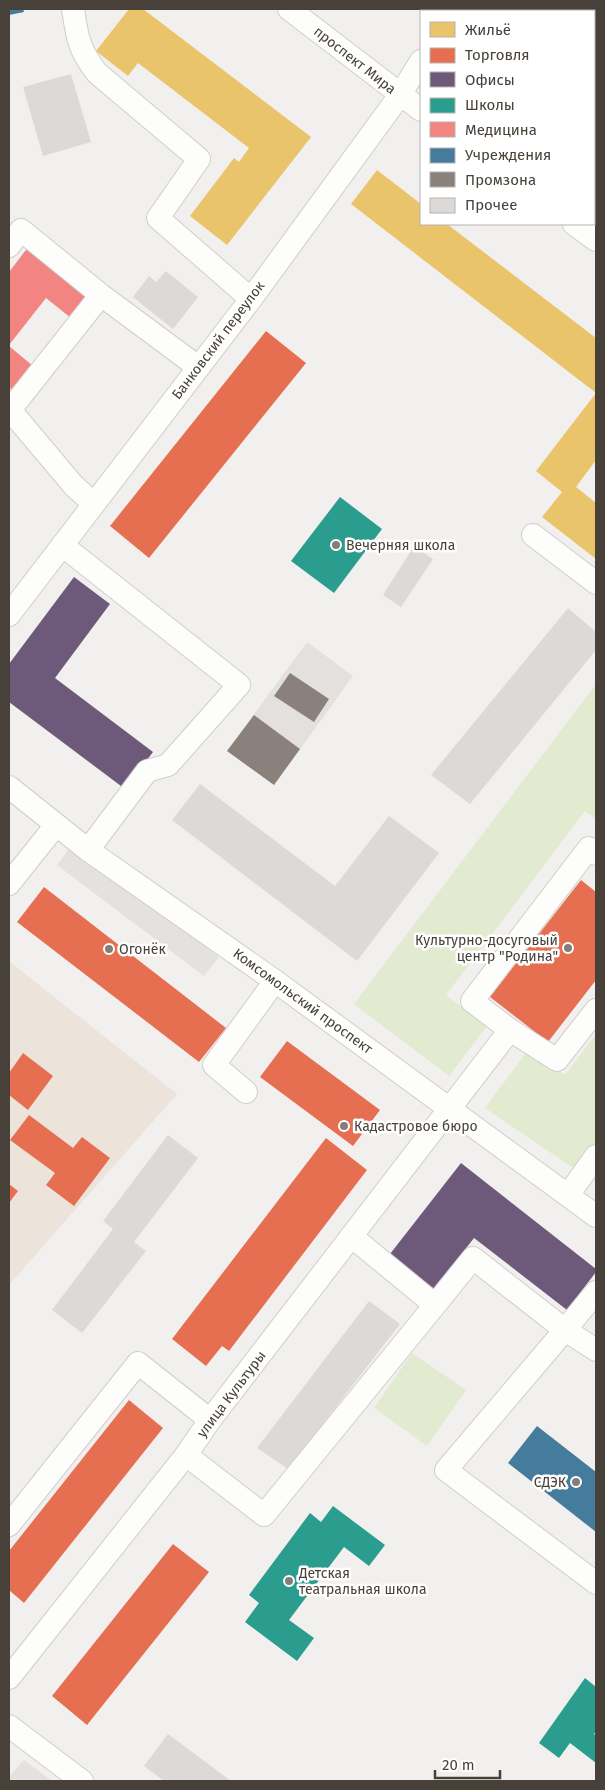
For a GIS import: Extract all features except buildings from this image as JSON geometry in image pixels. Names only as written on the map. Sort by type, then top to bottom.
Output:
[{"type":"street","points":[[73,9],[79,43],[85,58],[97,73],[199,159],[158,218],[251,299]]},
{"type":"street","name":"проспект Мира","points":[[289,9],[420,109]]},
{"type":"street","name":"Банковский переулок","points":[[9,615],[251,299],[400,94],[420,63]]},
{"type":"street","points":[[575,225],[596,240]]},
{"type":"street","points":[[9,246],[21,230],[102,295],[198,367]]},
{"type":"street","points":[[94,504],[74,486],[9,410],[102,295]]},
{"type":"street","points":[[532,535],[596,583]]},
{"type":"street","points":[[62,545],[239,685],[168,765],[147,771],[88,850]]},
{"type":"street","name":"Комсомольский проспект","points":[[9,787],[88,850],[275,980],[596,1216]]},
{"type":"street","points":[[9,884],[56,825]]},
{"type":"street","points":[[596,854],[589,848],[472,1001],[510,1030],[557,1060],[596,1010]]},
{"type":"street","points":[[246,1092],[214,1065],[275,980]]},
{"type":"street","name":"улица Культуры","points":[[9,1678],[186,1455],[210,1420],[510,1030]]},
{"type":"street","points":[[568,1195],[596,1156]]},
{"type":"street","points":[[351,1236],[435,1305]]},
{"type":"street","points":[[186,1455],[264,1515],[473,1258],[565,1330],[596,1350]]},
{"type":"street","points":[[596,1292],[446,1470],[596,1582]]},
{"type":"street","points":[[9,1525],[138,1362],[210,1420]]},
{"type":"street","points":[[9,1726],[80,1781]]},
{"type":"shaded area","points":[[307,642],[353,676],[274,785],[227,751]]},
{"type":"shaded area","points":[[71,846],[219,957],[204,976],[57,865]]},
{"type":"shaded area","points":[[10,962],[177,1094],[9,1285],[9,964]]},
{"type":"shaded area","points":[[24,1760],[52,1781],[9,1781],[9,1777]]},
{"type":"green space","points":[[596,684],[596,819],[585,811],[446,995],[487,1026],[449,1076],[354,1004]]},
{"type":"green space","points":[[596,1034],[596,1176],[592,1181],[485,1108],[528,1050],[565,1075]]},
{"type":"green space","points":[[412,1353],[466,1390],[427,1446],[374,1408]]},
{"type":"place","name":"Вечерняя школа","points":[[336,545]]},
{"type":"place","name":"Культурно-досуговый центр \"Родина\"","points":[[568,948]]},
{"type":"place","name":"Огонёк","points":[[109,949]]},
{"type":"place","name":"Кадастровое бюро","points":[[344,1126]]},
{"type":"place","name":"СДЭК","points":[[576,1482]]},
{"type":"place","name":"Детская театральная школа","points":[[289,1581]]}]
